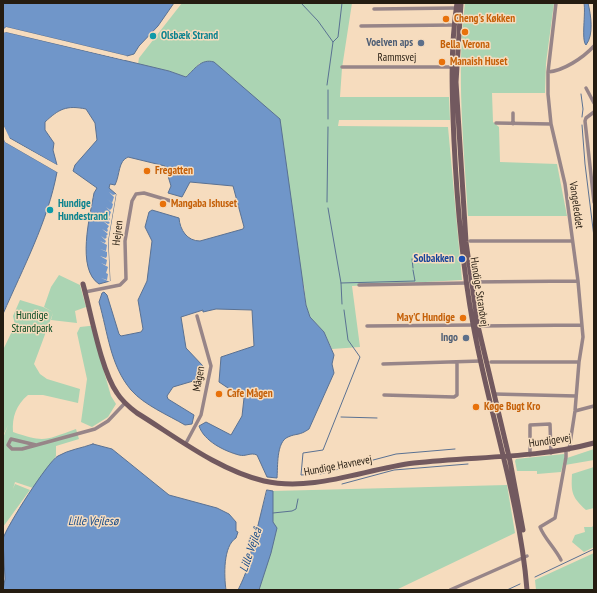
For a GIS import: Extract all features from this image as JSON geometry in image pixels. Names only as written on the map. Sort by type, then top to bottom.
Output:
[{"type":"main road","name":"Hundige Strandvej","points":[[461,3],[456,82],[469,283]]},
{"type":"main road","name":"Hundige Strandvej","points":[[456,6],[452,67],[458,205],[481,361],[506,456]]},
{"type":"main road","name":"Hundige Havnevej","points":[[83,284],[109,377],[117,393],[125,403],[137,413],[186,443],[238,472],[265,481],[287,484],[325,481],[398,465],[506,456]]},
{"type":"main road","name":"Hundige Strandvej","points":[[476,325],[494,394],[528,578]]},
{"type":"main road","name":"Hundigevej","points":[[506,456],[551,453],[594,443]]},
{"type":"main road","points":[[527,590],[528,578]]},
{"type":"main road","points":[[528,578],[531,590]]},
{"type":"street","name":"Vangeleddet","points":[[556,3],[548,72],[551,124],[565,184],[578,281],[583,337],[579,362],[575,411],[555,518],[540,527],[542,533],[555,547],[561,560]]},
{"type":"street","points":[[374,9],[456,6]]},
{"type":"street","points":[[361,26],[454,25]]},
{"type":"street","points":[[548,72],[554,71],[583,56],[594,46]]},
{"type":"street","name":"Rammsvej","points":[[342,67],[452,67]]},
{"type":"street","points":[[586,88],[594,103]]},
{"type":"street","points":[[594,112],[586,118],[585,121],[594,202]]},
{"type":"street","points":[[512,124],[513,113]]},
{"type":"street","points":[[496,123],[551,124]]},
{"type":"street","name":"Hejren","points":[[85,292],[120,285],[126,279],[125,240],[132,201],[136,194],[144,193],[181,204]]},
{"type":"street","points":[[470,242],[572,241]]},
{"type":"street","points":[[359,285],[578,281]]},
{"type":"street","name":"Mågen","points":[[186,443],[201,415],[211,366],[197,316]]},
{"type":"street","points":[[367,326],[582,325]]},
{"type":"street","points":[[383,364],[457,363],[481,361]]},
{"type":"street","points":[[491,362],[579,362]]},
{"type":"street","points":[[384,395],[454,397],[457,395],[458,388],[457,363]]},
{"type":"street","points":[[494,394],[576,396]]},
{"type":"street","points":[[36,445],[11,439],[8,445],[12,449],[22,449],[36,445],[95,428],[108,421],[125,403]]},
{"type":"street","points":[[575,411],[594,406]]},
{"type":"street","points":[[530,455],[530,425],[540,424],[550,424],[551,453]]},
{"type":"street","points":[[450,590],[525,556]]},
{"type":"green space","points":[[182,3],[352,3],[342,68],[340,97],[449,97],[450,120],[339,120],[338,126],[448,127],[462,280],[352,286],[360,347],[332,349],[324,332],[310,317],[306,305],[304,285],[200,63],[186,77],[169,71],[138,64],[139,58]]},
{"type":"green space","points":[[465,3],[554,3],[546,63],[545,93],[492,93],[493,122],[499,127],[500,162],[557,164],[567,216],[468,216],[461,83],[462,30]]},
{"type":"green space","name":"Hundige Strandpark","points":[[59,275],[80,285],[86,307],[75,311],[77,323],[51,320],[53,313],[34,364],[40,374],[47,379],[80,389],[78,403],[43,395],[28,395],[20,403],[14,416],[13,432],[32,438],[45,439],[76,429],[79,439],[56,446],[56,456],[33,488],[15,482],[13,489],[15,484],[30,490],[3,527],[3,438],[8,425],[3,436],[3,350],[15,325],[13,316],[20,300],[43,307],[53,312],[44,307],[51,287]]},
{"type":"green space","points":[[91,326],[111,396],[116,404],[108,417],[92,427],[81,422],[87,379],[77,333],[80,327]]},
{"type":"green space","points":[[594,449],[594,460],[565,465],[567,458]]},
{"type":"green space","points":[[564,454],[565,456],[561,472],[537,474],[537,471],[517,471],[516,459]]},
{"type":"green space","points":[[594,467],[594,508],[586,510],[573,494],[572,474]]},
{"type":"green space","points":[[507,485],[515,533],[396,590],[259,590],[273,522],[273,491]]},
{"type":"green space","points":[[594,525],[594,547],[584,552],[572,542],[575,535],[585,532],[584,527],[592,527]]},
{"type":"green space","points":[[594,553],[594,590],[536,590],[535,580]]},
{"type":"water","points":[[3,3],[174,3],[158,26],[139,46],[134,54],[127,56],[6,27],[3,29]]},
{"type":"water","points":[[584,3],[588,3],[591,25],[589,41],[586,45],[584,38]]},
{"type":"water","points":[[6,32],[169,71],[186,77],[202,63],[209,61],[214,62],[280,119],[306,305],[310,317],[324,332],[334,355],[332,364],[334,373],[309,429],[303,433],[288,437],[281,444],[278,455],[277,478],[267,477],[257,455],[239,455],[215,445],[205,436],[199,426],[206,422],[231,435],[242,416],[244,398],[239,397],[240,396],[219,382],[221,357],[254,346],[252,310],[216,309],[203,312],[203,310],[181,317],[186,348],[203,366],[200,379],[173,387],[167,396],[168,399],[194,415],[192,424],[185,425],[156,409],[136,395],[124,380],[118,370],[110,348],[99,302],[102,293],[104,292],[107,295],[119,334],[121,336],[141,332],[143,329],[138,300],[147,281],[152,241],[145,227],[149,212],[152,210],[179,218],[181,227],[185,234],[195,241],[200,241],[243,229],[244,227],[233,186],[190,182],[182,197],[168,193],[171,186],[165,166],[128,157],[125,159],[122,162],[115,185],[110,184],[109,188],[116,194],[108,241],[110,281],[99,284],[92,277],[88,267],[86,255],[86,242],[90,215],[94,193],[97,188],[73,171],[75,165],[97,140],[95,123],[86,109],[79,108],[63,109],[54,114],[45,122],[45,130],[54,143],[53,150],[57,165],[8,137],[3,124],[3,33]]},
{"type":"water","points":[[3,138],[5,142],[57,172],[48,208],[27,262],[3,314]]},
{"type":"water","name":"Lille Vejlesø","points":[[93,444],[112,449],[169,495],[217,508],[229,514],[236,522],[236,531],[238,532],[229,548],[225,562],[226,590],[3,590],[5,579],[3,539],[19,509],[53,460],[66,452]]},
{"type":"water","points":[[267,490],[273,491],[273,522],[277,528],[271,553],[259,590],[238,590],[246,573],[250,559],[250,536],[255,536]]},
{"type":"pier","points":[[6,27],[127,56],[126,58],[6,29],[3,31]]},
{"type":"pier","points":[[7,30],[126,59],[6,32],[3,33],[3,31]]},
{"type":"pier","points":[[3,124],[10,139],[57,165],[57,167],[9,141],[3,130]]},
{"type":"pier","points":[[3,136],[6,141],[57,169],[57,172],[5,142]]},
{"type":"pier","points":[[109,192],[113,195],[116,194],[108,241],[110,282],[101,278],[107,280],[108,274],[106,273],[108,267],[101,263],[106,265],[107,260],[100,256],[106,258],[107,256],[107,252],[100,249],[106,251],[107,245],[100,241],[105,243],[106,241],[101,236],[105,239],[108,234],[102,229],[107,232],[109,226],[103,221],[108,224],[110,223],[108,221],[110,219],[105,214],[109,217],[111,212],[106,207],[110,210],[113,204],[107,199],[112,203],[114,197]]},
{"type":"waterway","points":[[301,3],[318,21],[333,42],[327,85]]},
{"type":"waterway","points":[[333,42],[338,37],[342,3]]},
{"type":"waterway","points":[[328,90],[328,119]]},
{"type":"waterway","points":[[581,94],[583,109],[582,117]]},
{"type":"waterway","points":[[582,125],[594,237]]},
{"type":"waterway","points":[[327,202],[328,127]]},
{"type":"waterway","points":[[328,208],[341,283],[342,304]]},
{"type":"waterway","points":[[412,259],[413,268]]},
{"type":"waterway","points":[[341,283],[415,281],[413,270]]},
{"type":"waterway","points":[[316,474],[301,475],[303,453],[323,450],[360,357],[348,340],[344,310]]},
{"type":"waterway","points":[[341,417],[377,418]]},
{"type":"waterway","points":[[320,474],[396,454],[455,449]]},
{"type":"waterway","points":[[342,484],[394,470],[468,464]]},
{"type":"waterway","points":[[273,513],[292,511],[296,509],[298,499]]},
{"type":"waterway","name":"Lille Vejleå","points":[[535,577],[594,549]]},
{"type":"waterway","name":"Lille Vejleå","points":[[507,590],[520,584]]},
{"type":"place","name":"Cheng's Køkken","points":[[446,19]]},
{"type":"place","name":"Bella Verona","points":[[465,32]]},
{"type":"place","name":"Olsbæk Strand","points":[[153,36]]},
{"type":"place","name":"Voelven aps","points":[[421,43]]},
{"type":"place","name":"Manaish Huset","points":[[442,62]]},
{"type":"place","name":"Fregatten","points":[[147,171]]},
{"type":"place","name":"Mangaba Ishuset","points":[[163,204]]},
{"type":"place","name":"Hundige Hundestrand","points":[[50,210]]},
{"type":"place","name":"Solbakken","points":[[462,259]]},
{"type":"place","name":"May'C Hundige","points":[[463,318]]},
{"type":"place","name":"Ingo","points":[[466,338]]},
{"type":"place","name":"Cafe Mågen","points":[[219,394]]},
{"type":"place","name":"Køge Bugt Kro","points":[[476,407]]}]
